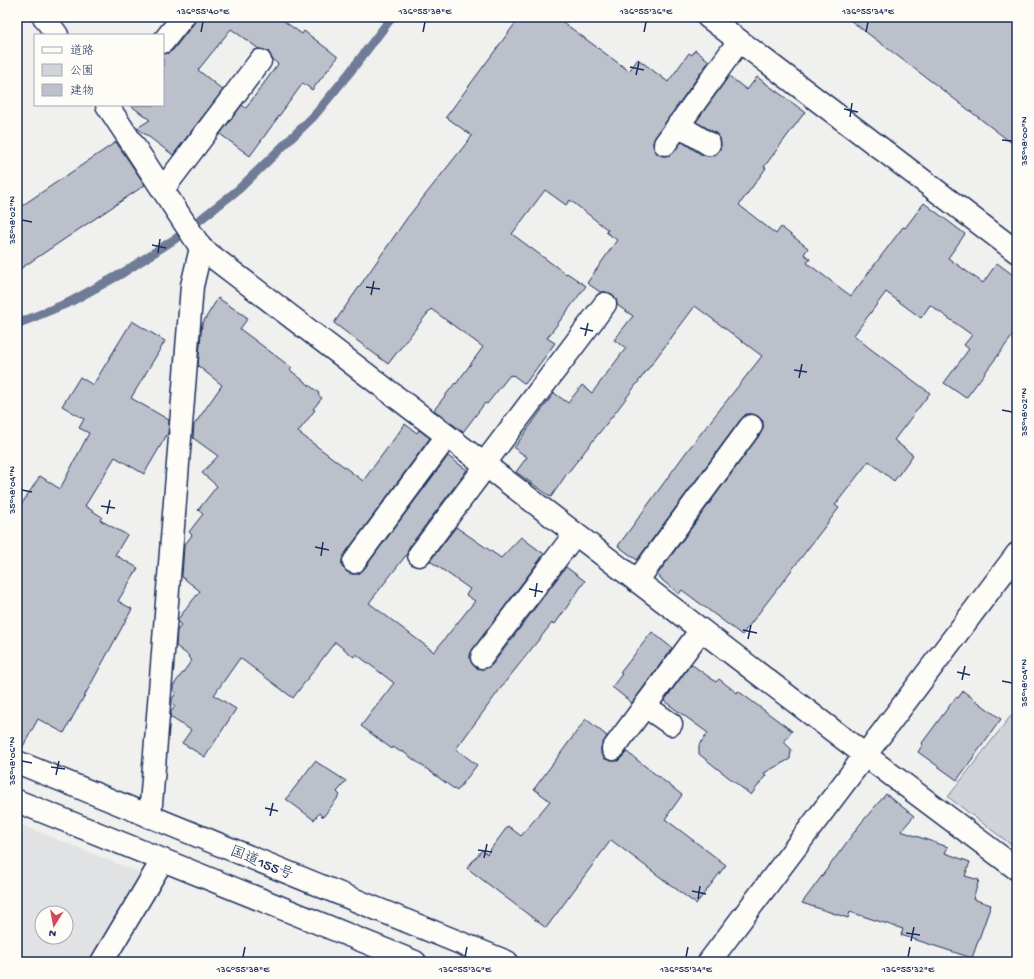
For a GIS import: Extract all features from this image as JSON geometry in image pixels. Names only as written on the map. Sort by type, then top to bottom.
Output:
[{"type":"main road","points":[[44,17],[56,34]]},
{"type":"main road","points":[[164,41],[183,17]]},
{"type":"main road","points":[[708,17],[1017,252]]},
{"type":"main road","points":[[664,144],[739,41]]},
{"type":"main road","points":[[163,189],[260,61]]},
{"type":"main road","points":[[110,106],[197,242],[447,436],[1017,870]]},
{"type":"main road","points":[[678,125],[709,144]]},
{"type":"main road","points":[[150,817],[192,286],[197,242]]},
{"type":"main road","points":[[419,555],[605,304]]},
{"type":"main road","points":[[637,581],[751,426]]},
{"type":"main road","points":[[354,562],[447,436]]},
{"type":"main road","points":[[482,657],[576,534]]},
{"type":"main road","points":[[709,962],[1017,554]]},
{"type":"main road","points":[[613,749],[701,630]]},
{"type":"main road","points":[[645,706],[671,724]]},
{"type":"main road","name":"国道155号","points":[[17,762],[507,962]]},
{"type":"main road","points":[[17,802],[415,962]]},
{"type":"main road","points":[[102,962],[162,861]]},
{"type":"shaded area","points":[[17,823],[140,873],[137,883],[90,962],[17,962]]},
{"type":"green space","points":[[1017,708],[1017,841],[1013,846],[948,797]]},
{"type":"building","points":[[199,17],[278,17],[302,34],[304,31],[338,57],[312,90],[303,83],[250,156],[220,134],[242,105],[246,108],[278,64],[272,59],[268,51],[259,49],[231,29],[198,70],[223,90],[173,155],[137,128],[150,120],[131,106],[164,106],[164,54],[173,50]]},
{"type":"building","points":[[520,17],[556,17],[629,71],[638,59],[668,82],[689,53],[692,55],[695,50],[709,61],[655,137],[653,143],[654,149],[658,154],[663,156],[670,155],[682,142],[702,155],[715,155],[719,151],[721,145],[720,138],[716,133],[696,122],[729,76],[747,90],[757,77],[805,112],[764,167],[766,168],[739,205],[776,234],[781,227],[808,248],[804,254],[810,259],[807,263],[851,296],[903,227],[905,228],[924,203],[965,234],[948,258],[983,283],[997,263],[1017,278],[1017,330],[966,398],[944,383],[969,349],[964,345],[972,335],[930,305],[921,318],[886,292],[854,335],[930,393],[894,440],[913,455],[894,481],[869,461],[835,505],[839,508],[742,635],[682,590],[679,594],[657,575],[761,433],[763,421],[758,416],[746,414],[741,419],[637,560],[618,546],[687,451],[762,356],[695,306],[618,409],[566,475],[551,497],[516,472],[527,457],[514,448],[554,393],[568,403],[582,385],[592,393],[626,348],[614,340],[633,316],[617,305],[616,299],[612,294],[600,292],[587,283],[617,240],[606,232],[608,230],[570,200],[566,205],[545,190],[512,234],[566,274],[567,273],[586,286],[547,338],[555,343],[525,384],[513,375],[510,375],[487,404],[485,403],[463,432],[434,410],[455,383],[456,384],[483,347],[431,309],[388,364],[334,323],[407,218],[472,136],[446,117]]},
{"type":"building","points":[[846,17],[1017,17],[1017,147],[940,88]]},
{"type":"building","points":[[116,142],[145,185],[17,271],[17,209]]},
{"type":"building","points":[[218,298],[248,318],[240,329],[292,368],[290,370],[319,393],[318,395],[322,398],[313,409],[315,410],[298,432],[363,481],[405,424],[417,433],[419,430],[430,438],[344,555],[342,567],[347,572],[359,574],[364,569],[448,456],[467,470],[409,547],[407,554],[369,603],[434,652],[475,601],[466,595],[470,589],[430,561],[456,527],[501,558],[521,537],[544,554],[472,650],[470,656],[471,662],[475,667],[481,669],[492,665],[566,567],[585,581],[555,624],[552,623],[506,681],[456,749],[477,765],[457,791],[402,751],[401,752],[393,747],[392,749],[361,726],[394,683],[356,654],[354,657],[335,642],[293,698],[240,658],[214,695],[236,709],[205,757],[182,743],[191,730],[170,717],[175,706],[172,703],[172,699],[176,693],[173,690],[173,686],[192,660],[176,646],[177,631],[181,625],[178,622],[178,619],[200,591],[182,577],[184,546],[192,535],[189,532],[203,514],[198,510],[217,486],[202,473],[218,456],[193,438],[194,425],[222,385],[198,366],[202,324]]},
{"type":"building","points":[[132,321],[165,341],[131,398],[169,420],[168,433],[144,474],[115,457],[85,506],[102,517],[100,520],[127,535],[115,555],[138,568],[118,601],[132,609],[64,733],[38,719],[21,750],[17,750],[17,511],[40,476],[60,489],[89,433],[79,428],[84,419],[62,406],[80,377],[93,385]]},
{"type":"building","points":[[652,632],[672,648],[632,703],[612,687],[622,674],[620,673]]},
{"type":"building","points":[[691,664],[716,682],[719,679],[737,693],[738,691],[792,731],[784,742],[791,749],[790,759],[764,773],[766,775],[751,795],[699,754],[699,745],[708,733],[664,701]]},
{"type":"building","points":[[963,691],[1001,719],[957,780],[918,752],[923,744],[922,743],[956,697],[958,698]]},
{"type":"building","points":[[586,719],[607,736],[601,748],[601,754],[605,759],[618,761],[627,752],[682,795],[665,819],[726,865],[696,904],[611,840],[546,928],[467,868],[482,850],[487,854],[508,826],[521,836],[550,801],[534,789]]},
{"type":"building","points":[[315,761],[346,781],[337,792],[340,795],[323,817],[319,813],[314,820],[286,799]]},
{"type":"building","points":[[886,794],[914,816],[901,831],[948,847],[945,853],[970,862],[965,876],[979,880],[973,899],[991,905],[972,958],[901,935],[903,929],[850,912],[848,918],[802,903],[861,823]]},
{"type":"waterway","points":[[17,324],[70,302],[121,274],[178,237],[239,189],[314,116],[392,17]]}]
